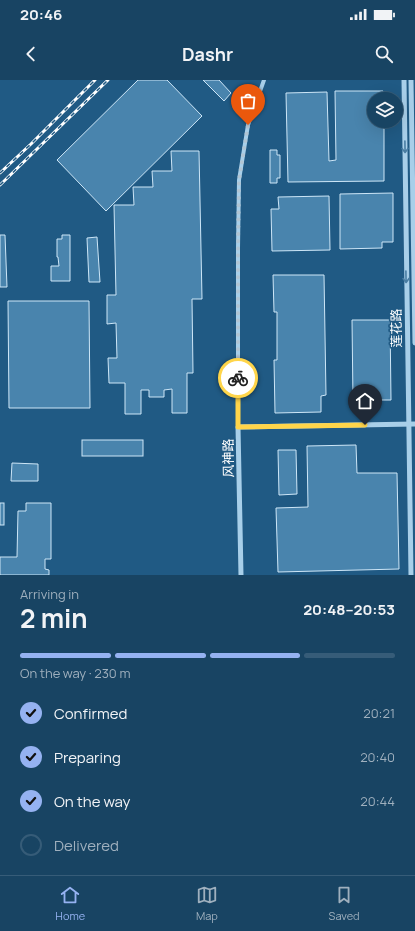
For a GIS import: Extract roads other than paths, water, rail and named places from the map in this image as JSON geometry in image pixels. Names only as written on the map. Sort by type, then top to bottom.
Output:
[{"type":"street","name":"风神路","points":[[240,575],[238,427],[239,180],[248,125],[264,80]]},
{"type":"street","name":"莲花路","points":[[404,80],[411,575]]},
{"type":"street","name":"莲花路","points":[[411,80],[414,104],[415,343]]},
{"type":"street","points":[[404,104],[414,104]]},
{"type":"street","points":[[238,427],[415,424]]},
{"type":"railway","points":[[0,173],[95,80]]},
{"type":"railway","points":[[0,185],[108,80]]}]
